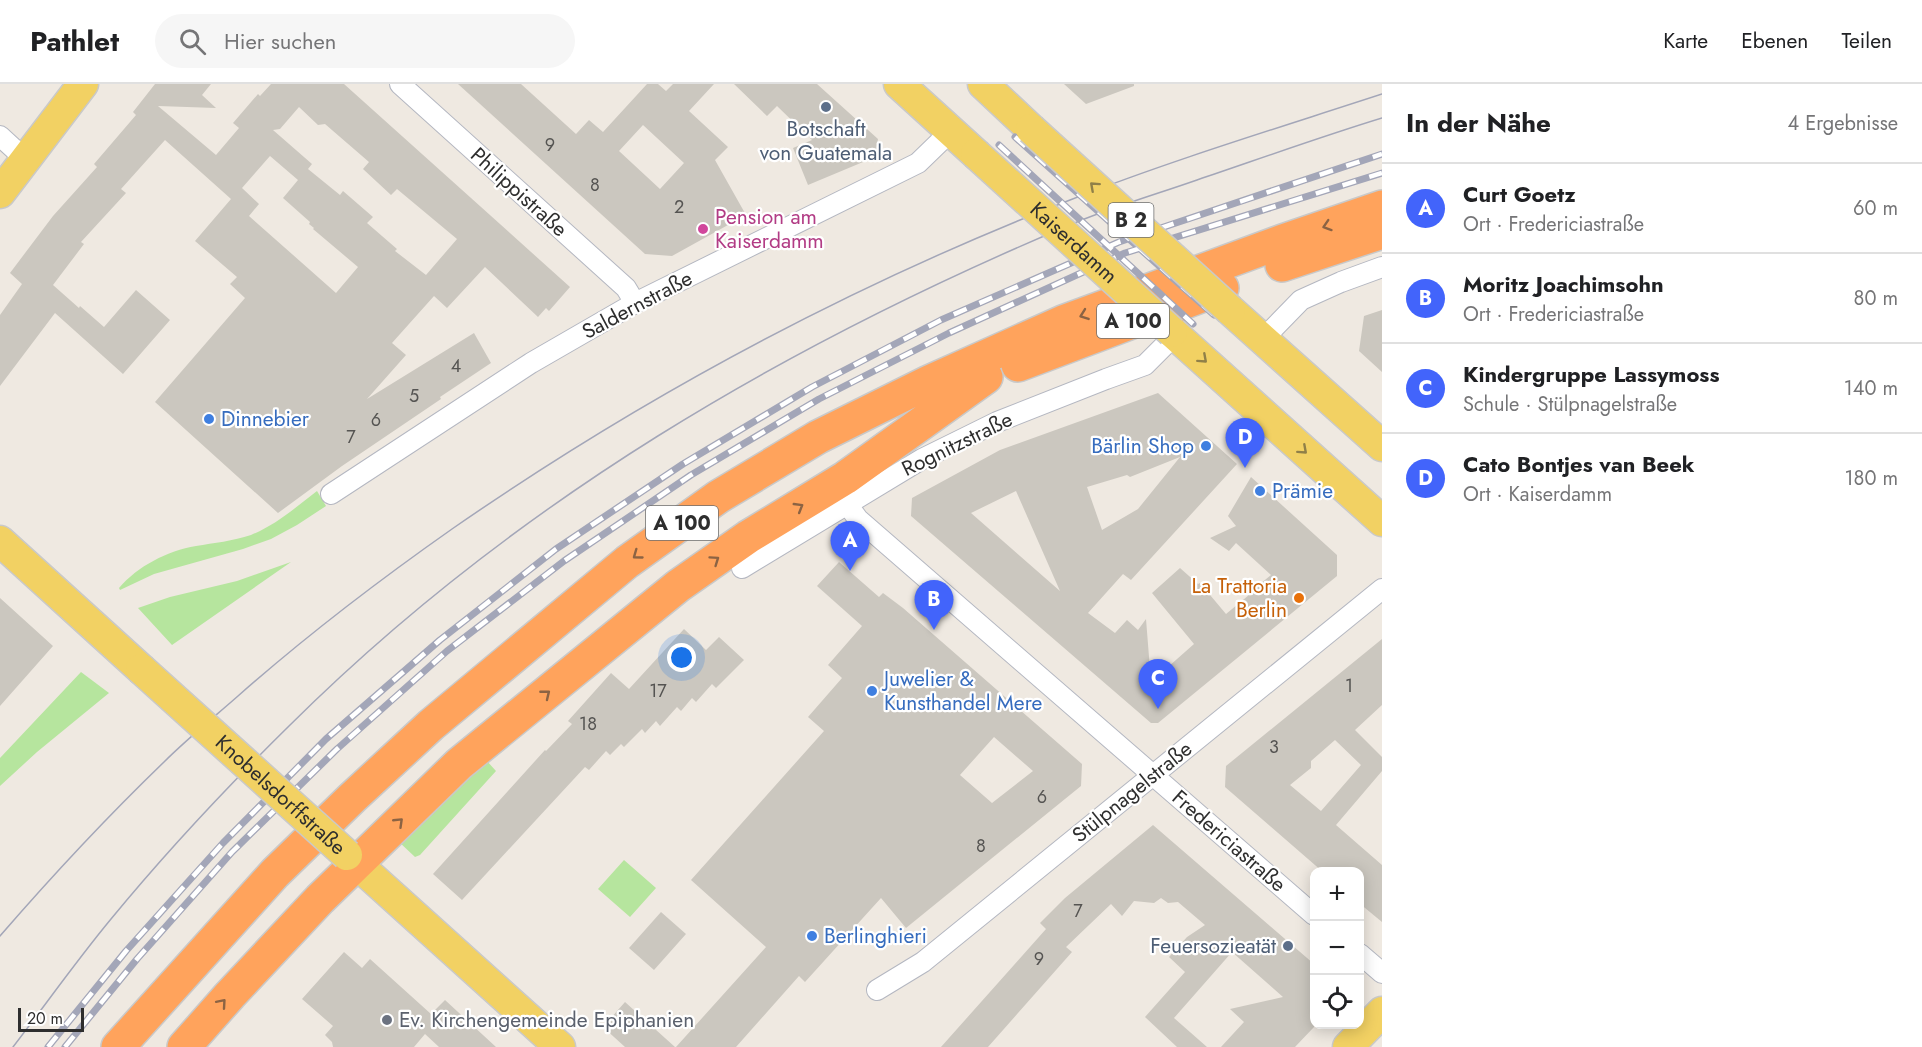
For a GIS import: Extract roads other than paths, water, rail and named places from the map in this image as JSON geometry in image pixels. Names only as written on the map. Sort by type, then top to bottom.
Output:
[{"type":"highway","name":"A 100","points":[[118,1047],[276,873],[352,798],[422,734],[627,562],[718,497],[818,437],[929,382],[1053,327],[1282,241],[1382,207]]},
{"type":"highway","name":"A 100","points":[[142,1047],[165,1019],[302,872],[429,753],[555,645],[703,532],[777,483],[871,431],[986,377],[1281,265],[1382,232]]},
{"type":"highway","points":[[184,1047],[246,977],[320,900],[352,859],[459,764],[678,586],[748,537],[845,478],[986,377]]},
{"type":"main road","points":[[0,193],[83,84]]},
{"type":"main road","name":"Kaiserdamm","points":[[899,84],[1382,521]]},
{"type":"main road","name":"B 2","points":[[983,84],[1382,446]]},
{"type":"main road","name":"Knobelsdorffstraße","points":[[0,542],[560,1047]]},
{"type":"main road","points":[[1348,1047],[1382,1012]]},
{"type":"street","name":"Philippistraße","points":[[400,84],[626,288],[634,303]]},
{"type":"street","name":"Saldernstraße","points":[[332,494],[531,363],[634,303],[918,163],[950,132]]},
{"type":"street","points":[[0,136],[25,159]]},
{"type":"street","points":[[1263,339],[1302,300],[1382,267]]},
{"type":"street","name":"Rognitzstraße","points":[[742,568],[922,459],[997,422],[1145,365],[1174,333]]},
{"type":"street","name":"Fredericiastraße","points":[[847,504],[858,519],[1310,912]]},
{"type":"street","name":"Stülpnagelstraße","points":[[877,990],[923,962],[1382,590]]},
{"type":"street","points":[[1364,958],[1382,974]]},
{"type":"tram line","points":[[0,936],[80,847],[143,783],[182,745],[290,652],[452,529],[599,433],[751,346],[829,306],[989,233],[1147,171],[1382,94]]},
{"type":"tram line","points":[[13,1047],[86,950],[132,894],[266,749],[376,645],[466,570],[560,500],[658,436],[759,376],[969,269],[1107,211],[1382,118]]},
{"type":"railway","points":[[1015,137],[1214,315]]},
{"type":"railway","points":[[999,145],[1193,324]]},
{"type":"railway","points":[[48,1047],[126,951],[223,843],[326,739],[440,640],[556,549],[683,464],[812,387],[941,320],[1119,242],[1382,154]]},
{"type":"railway","points":[[65,1047],[137,959],[232,852],[337,749],[447,651],[564,561],[691,475],[819,399],[949,333],[1125,253],[1382,173]]},
{"type":"place","name":"Botschaft von Guatemala","points":[[826,107]]},
{"type":"place","name":"Pension am Kaiserdamm","points":[[703,229]]},
{"type":"place","name":"Dinnebier","points":[[209,419]]},
{"type":"place","name":"Bärlin Shop","points":[[1206,446]]},
{"type":"place","name":"Cato Bontjes van Beek","points":[[1245,468]]},
{"type":"place","name":"Prämie","points":[[1260,491]]},
{"type":"place","name":"Curt Goetz","points":[[850,571]]},
{"type":"place","name":"La Trattoria Berlin","points":[[1299,598]]},
{"type":"place","name":"Moritz Joachimsohn","points":[[934,630]]},
{"type":"place","name":"Juwelier & Kunsthandel Mere","points":[[872,691]]},
{"type":"place","name":"Kindergruppe Lassymoss","points":[[1158,709]]},
{"type":"place","name":"Berlinghieri","points":[[812,936]]},
{"type":"place","name":"Feuersozieatät","points":[[1288,946]]},
{"type":"place","name":"Ev. Kirchengemeinde Epiphanien","points":[[387,1020]]}]
